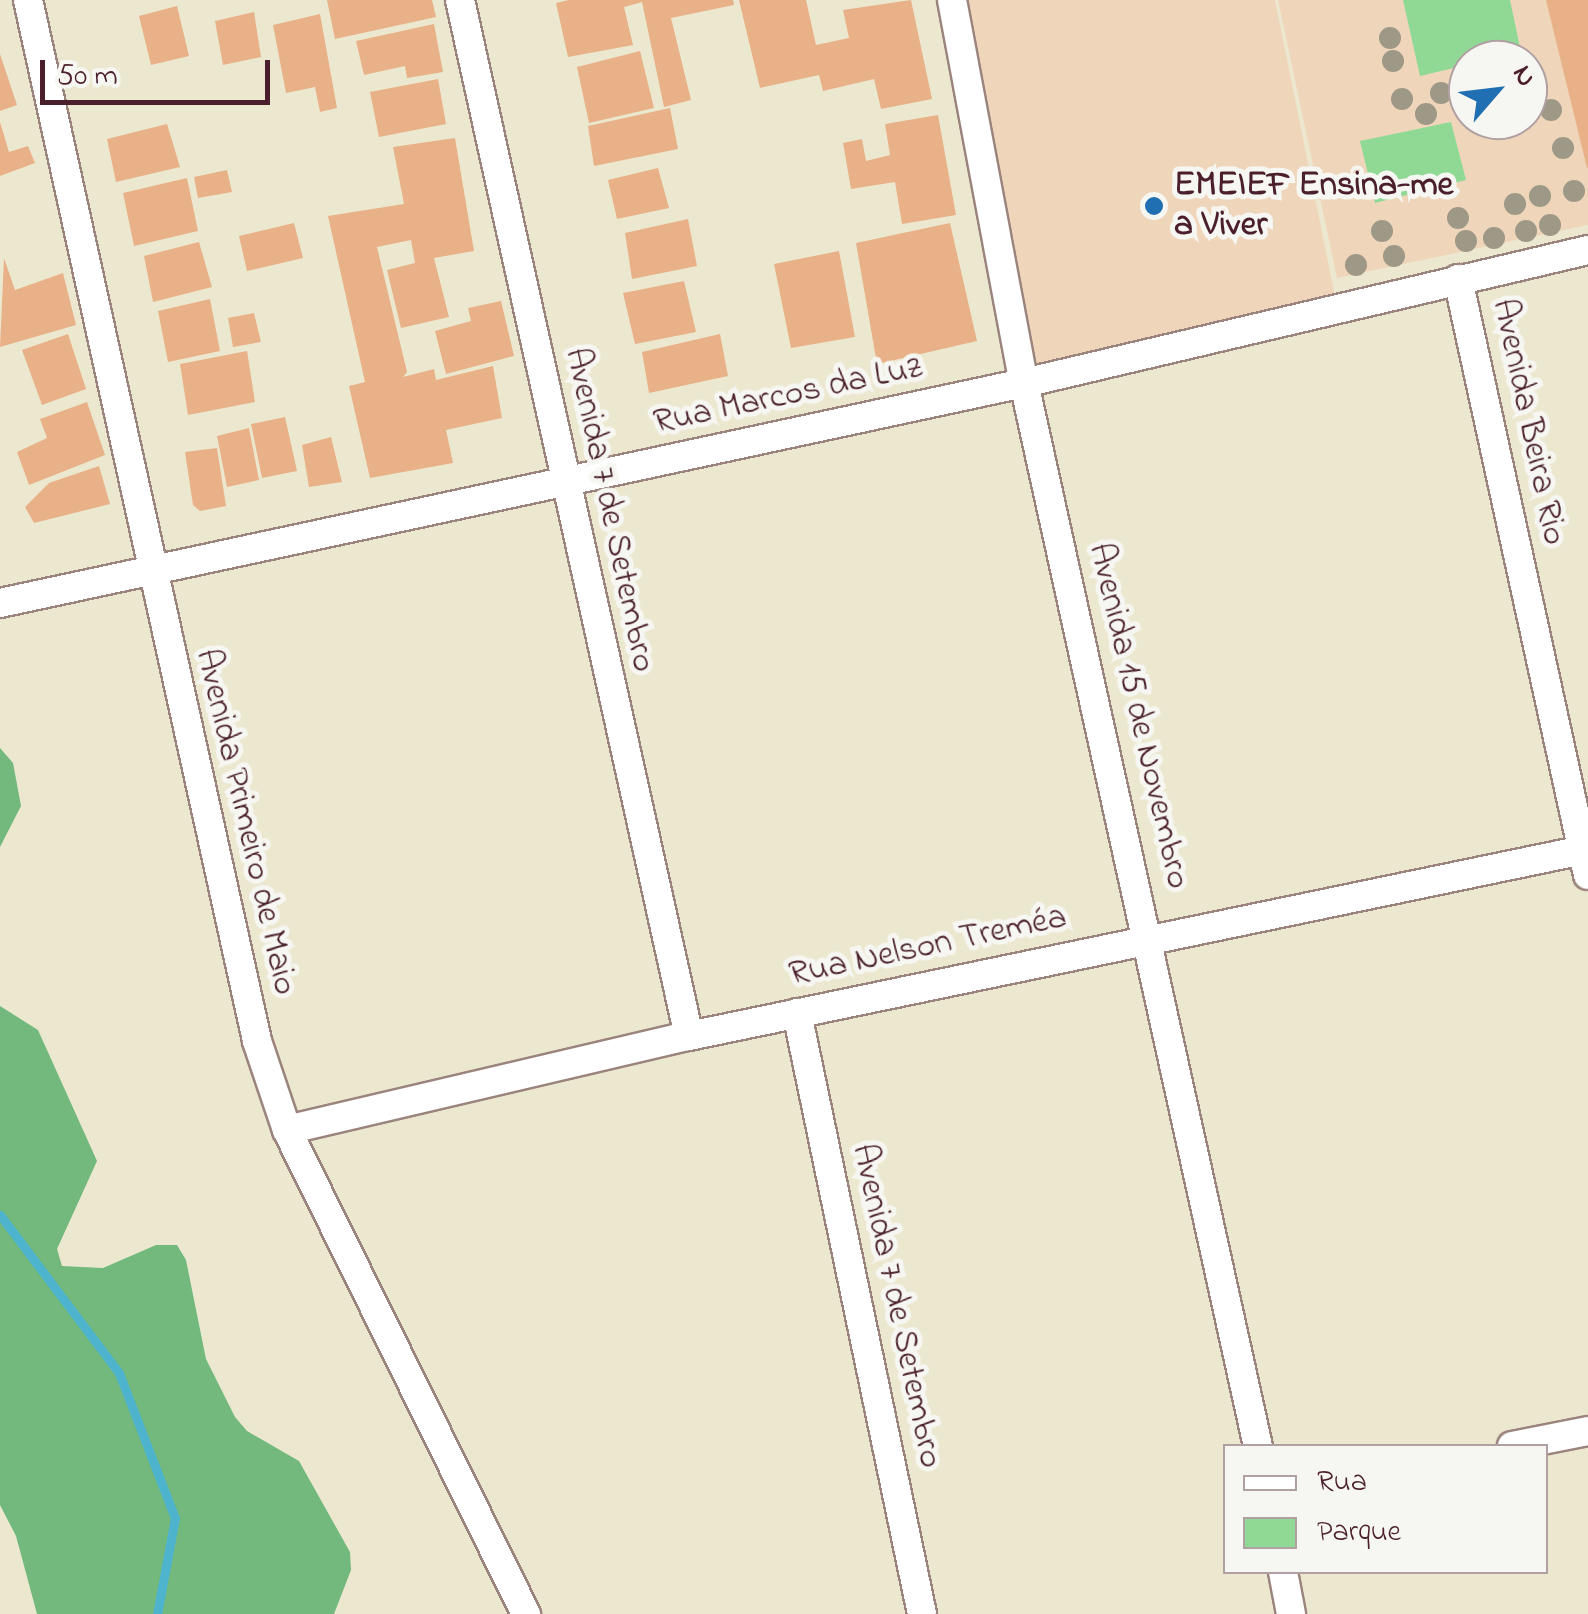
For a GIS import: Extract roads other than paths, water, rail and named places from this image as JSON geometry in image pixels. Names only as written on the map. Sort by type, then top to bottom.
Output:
[{"type":"street","name":"Avenida Primeiro de Maio","points":[[28,0],[257,1042],[286,1130],[526,1614]]},
{"type":"street","name":"Avenida 7 de Setembro","points":[[460,0],[688,1036]]},
{"type":"street","name":"Avenida 15 de Novembro","points":[[952,0],[1024,383],[1150,938],[1258,1444]]},
{"type":"street","name":"Rua Marcos da Luz","points":[[0,603],[1024,383],[1588,250]]},
{"type":"street","name":"Avenida Beira Rio","points":[[1458,279],[1586,858]]},
{"type":"street","name":"Rua Nelson Treméa","points":[[286,1130],[688,1036],[1150,938],[1586,858]]},
{"type":"street","name":"Avenida 7 de Setembro","points":[[797,1013],[922,1614]]},
{"type":"street","points":[[1522,1444],[1588,1431]]},
{"type":"street","points":[[1283,1574],[1291,1614]]},
{"type":"waterway","points":[[0,1215],[119,1373],[175,1518],[157,1614]]},
{"type":"place","name":"EMEIEF Ensina-me a Viver","points":[[1154,206]]}]
